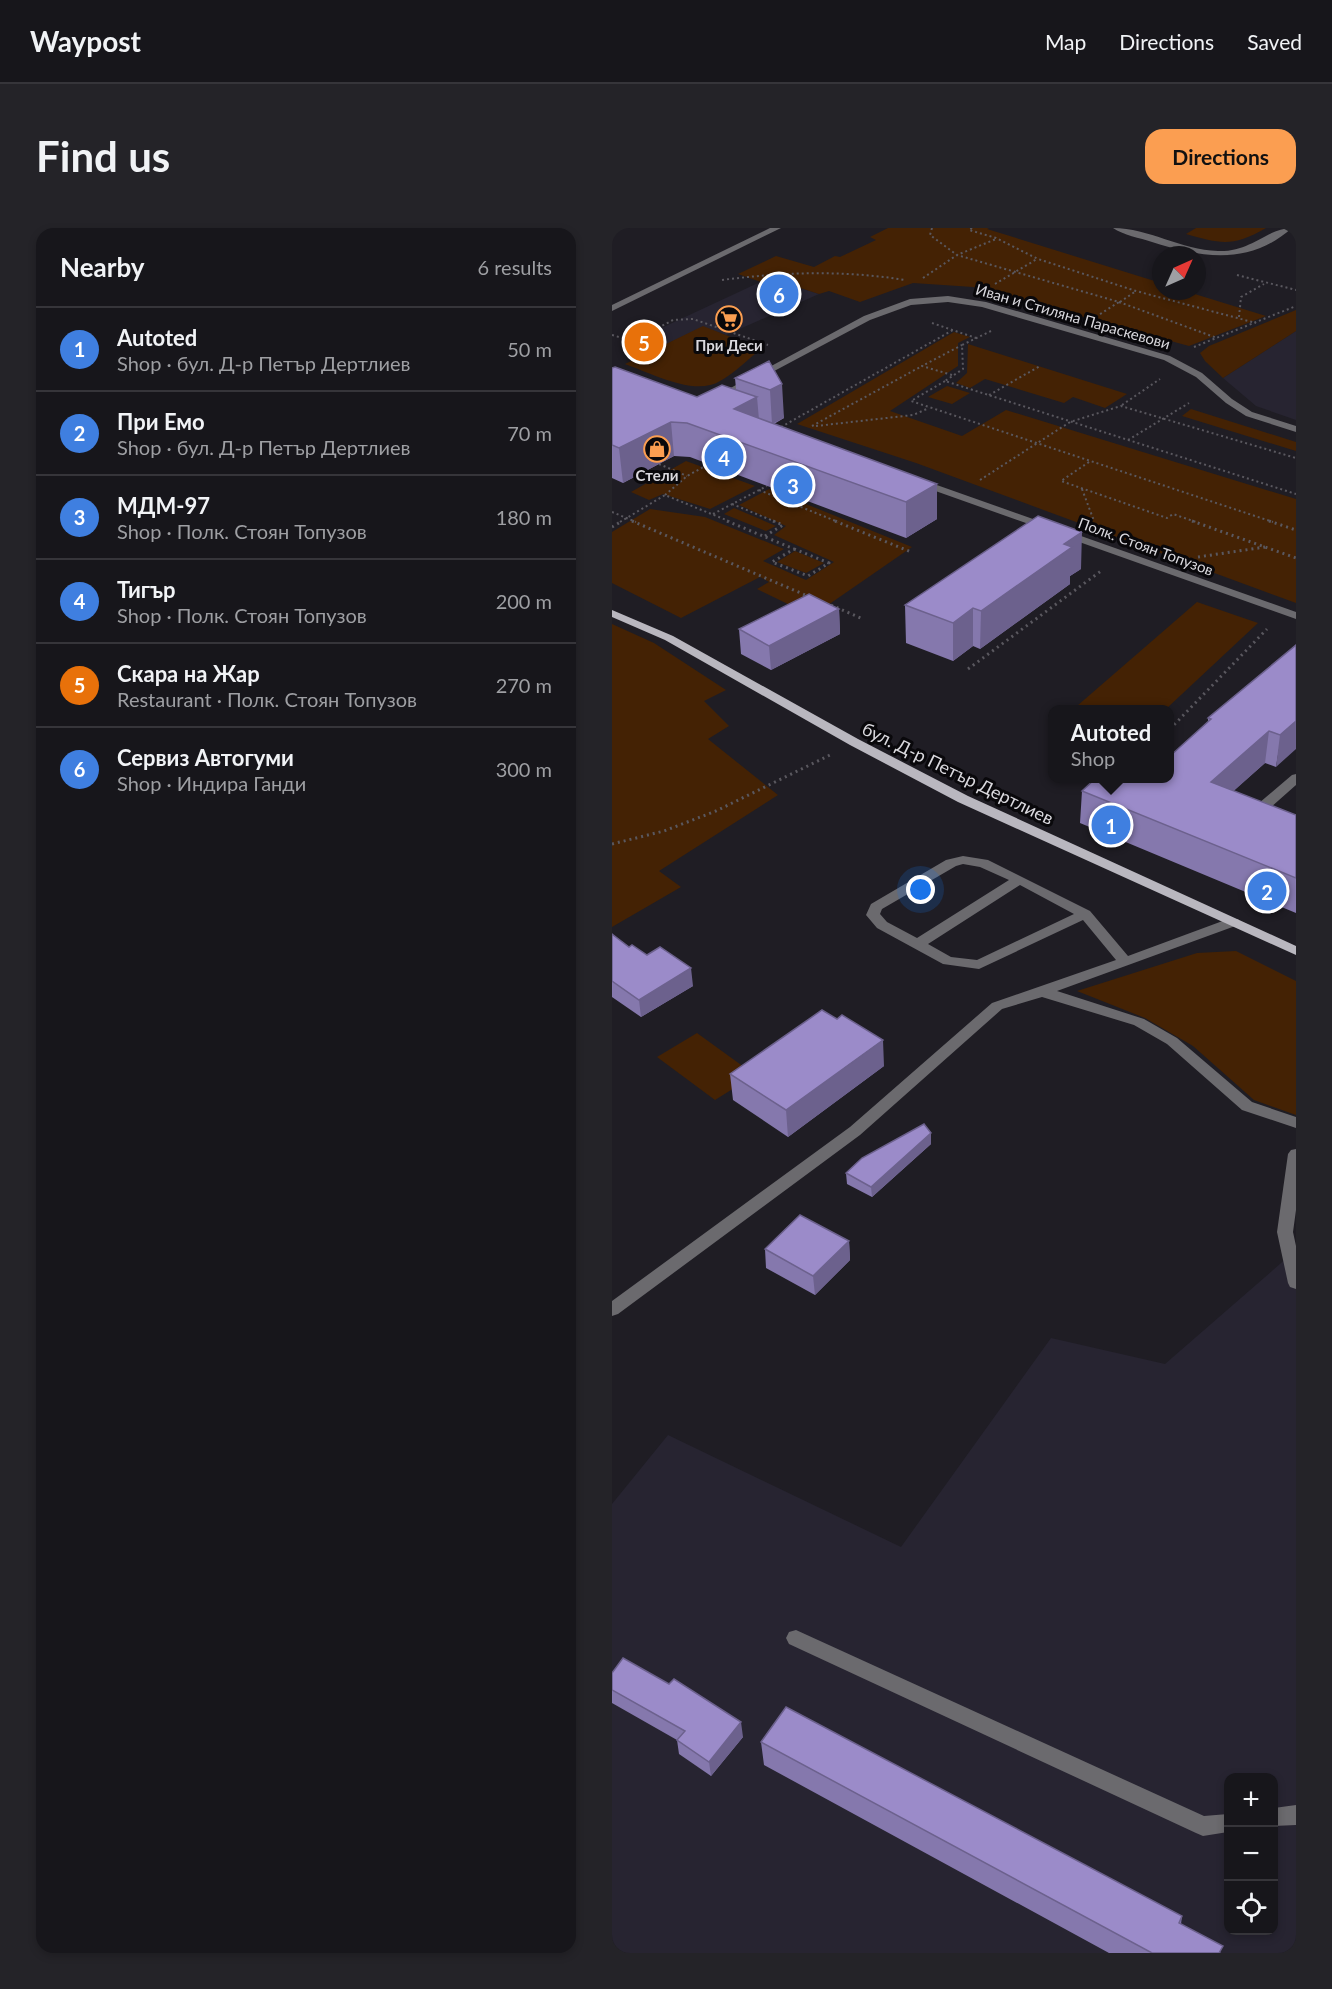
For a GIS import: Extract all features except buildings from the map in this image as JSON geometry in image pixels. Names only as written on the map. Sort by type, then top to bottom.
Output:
[{"type":"main road","name":"бул. Д-р Петър Дертлиев","points":[[612,613],[669,638],[854,742],[963,799],[1296,951]]},
{"type":"street","points":[[612,308],[777,228]]},
{"type":"street","points":[[1117,228],[1208,253],[1229,254],[1248,250],[1288,228]]},
{"type":"street","name":"Иван и Стиляна Параскевови","points":[[714,409],[703,405],[843,330],[900,305],[928,299],[948,298],[983,304],[1181,364],[1249,414],[1296,429]]},
{"type":"street","name":"Полк. Стоян Топузов","points":[[903,476],[1296,616]]},
{"type":"street","points":[[1264,806],[1296,778]]},
{"type":"street","points":[[1085,914],[980,964],[948,961],[882,925],[873,915],[876,907],[951,863],[963,860],[983,863],[1085,914],[1125,961]]},
{"type":"street","points":[[918,944],[1019,880]]},
{"type":"street","points":[[612,1310],[855,1131],[997,1006],[1042,992],[1233,922]]},
{"type":"street","points":[[1042,992],[1087,1004],[1139,1022],[1172,1041],[1247,1106],[1296,1123]]},
{"type":"street","points":[[1296,1154],[1285,1232],[1296,1283]]},
{"type":"street","points":[[796,1638],[1203,1826],[1224,1823]]},
{"type":"street","points":[[1278,1817],[1296,1815]]},
{"type":"path","points":[[932,228],[930,235],[957,255],[1119,302],[1218,338]]},
{"type":"path","points":[[972,228],[969,230],[996,238],[1038,259],[1136,291],[1256,323]]},
{"type":"path","points":[[917,282],[957,255],[996,238]]},
{"type":"path","points":[[994,284],[1038,259]]},
{"type":"path","points":[[719,281],[763,274],[818,271],[867,273],[909,280]]},
{"type":"path","points":[[1233,274],[1296,291]]},
{"type":"path","points":[[1239,317],[1241,297],[1264,284]]},
{"type":"path","points":[[1089,321],[1136,291]]},
{"type":"path","points":[[1190,349],[1296,306]]},
{"type":"path","points":[[930,408],[913,415],[812,426],[1021,315]]},
{"type":"path","points":[[612,335],[633,341],[683,318],[693,318],[769,345]]},
{"type":"path","points":[[932,324],[977,338]]},
{"type":"path","points":[[781,427],[953,330]]},
{"type":"path","points":[[962,345],[963,369],[911,401],[1296,530]]},
{"type":"path","points":[[922,366],[952,375]]},
{"type":"path","points":[[988,396],[1040,366]]},
{"type":"path","points":[[979,480],[1070,422],[1121,406],[1162,377]]},
{"type":"path","points":[[945,381],[1296,495]]},
{"type":"path","points":[[1127,441],[1189,403]]},
{"type":"path","points":[[1121,406],[1296,458]]},
{"type":"path","points":[[1090,461],[1061,481],[1167,518],[1173,514],[1296,558]]},
{"type":"path","points":[[659,464],[687,476]]},
{"type":"path","points":[[612,527],[665,495],[687,476],[709,464]]},
{"type":"path","points":[[713,514],[767,486]]},
{"type":"path","points":[[1081,488],[1096,526]]},
{"type":"path","points":[[759,490],[910,552]]},
{"type":"path","points":[[780,491],[776,493],[791,500],[787,502]]},
{"type":"path","points":[[665,495],[829,562],[807,576],[772,562],[795,549]]},
{"type":"path","points":[[732,504],[783,525],[765,536]]},
{"type":"path","points":[[612,512],[817,600]]},
{"type":"path","points":[[1191,558],[1266,547]]},
{"type":"path","points":[[968,669],[1109,565]]},
{"type":"path","points":[[828,604],[863,619]]},
{"type":"path","points":[[1174,725],[1284,612]]},
{"type":"path","points":[[612,844],[664,831],[716,811],[854,742]]},
{"type":"shaded area","points":[[888,228],[989,228],[987,229],[1152,280],[1152,300],[1206,300],[1206,297],[1266,316],[1189,346],[973,287],[913,283],[860,302],[829,291],[819,294],[769,278],[761,282],[738,274],[776,256],[814,267],[876,240],[870,237]]},
{"type":"shaded area","points":[[1196,228],[1266,228],[1235,241],[1218,242],[1186,234]]},
{"type":"shaded area","points":[[769,278],[819,294],[726,335],[703,327],[650,352],[627,344]]},
{"type":"shaded area","points":[[1296,310],[1296,331],[1223,378],[1200,353],[1209,346]]},
{"type":"shaded area","points":[[703,326],[761,349],[731,374],[710,385],[698,386],[673,382],[625,364]]},
{"type":"shaded area","points":[[1296,331],[1296,420],[1256,406],[1223,378]]},
{"type":"shaded area","points":[[954,332],[970,337],[958,343],[958,366],[890,411],[962,436],[1006,410],[1296,499],[1296,603],[916,463],[797,424]]},
{"type":"shaded area","points":[[968,344],[1127,394],[1105,408],[1073,397],[1064,403],[985,379],[970,388],[956,383],[967,373]]},
{"type":"shaded area","points":[[947,386],[970,393],[952,404],[928,397]]},
{"type":"shaded area","points":[[1191,409],[1296,442],[1296,451],[1182,416]]},
{"type":"shaded area","points":[[686,461],[755,486],[710,509],[663,494],[649,500],[631,492]]},
{"type":"shaded area","points":[[769,489],[912,547],[815,614],[794,607],[757,589],[769,582],[760,577],[681,618],[612,583],[612,532],[650,509],[705,517],[784,549],[763,561],[806,580],[834,562],[774,535],[786,526],[739,505]]},
{"type":"shaded area","points":[[734,508],[776,526],[766,531],[724,514]]},
{"type":"shaded area","points":[[795,551],[824,563],[806,573],[777,562]]},
{"type":"shaded area","points":[[1197,602],[1258,623],[1170,705],[1078,705]]},
{"type":"shaded area","points":[[612,624],[654,643],[726,690],[704,701],[729,726],[708,739],[778,795],[659,871],[681,887],[612,927]]},
{"type":"shaded area","points":[[1236,951],[1296,981],[1296,1115],[1254,1100],[1193,1046],[1145,1018],[1077,991],[1197,953]]},
{"type":"shaded area","points":[[697,1033],[755,1075],[715,1100],[657,1057]]},
{"type":"shaded area","points":[[1296,1250],[1296,1953],[612,1953],[612,1504],[668,1435],[901,1547],[1051,1338],[1165,1364]]},
{"type":"place","name":"Сервиз Автогуми","points":[[779,294]]},
{"type":"place","name":"При Деси","points":[[729,319]]},
{"type":"place","name":"Скара на Жар","points":[[644,342]]},
{"type":"place","name":"Стели","points":[[657,449]]},
{"type":"place","name":"Тигър","points":[[724,457]]},
{"type":"place","name":"МДМ-97","points":[[793,485]]},
{"type":"place","name":"Autoted","points":[[1111,825]]},
{"type":"place","name":"При Емо","points":[[1267,891]]}]
